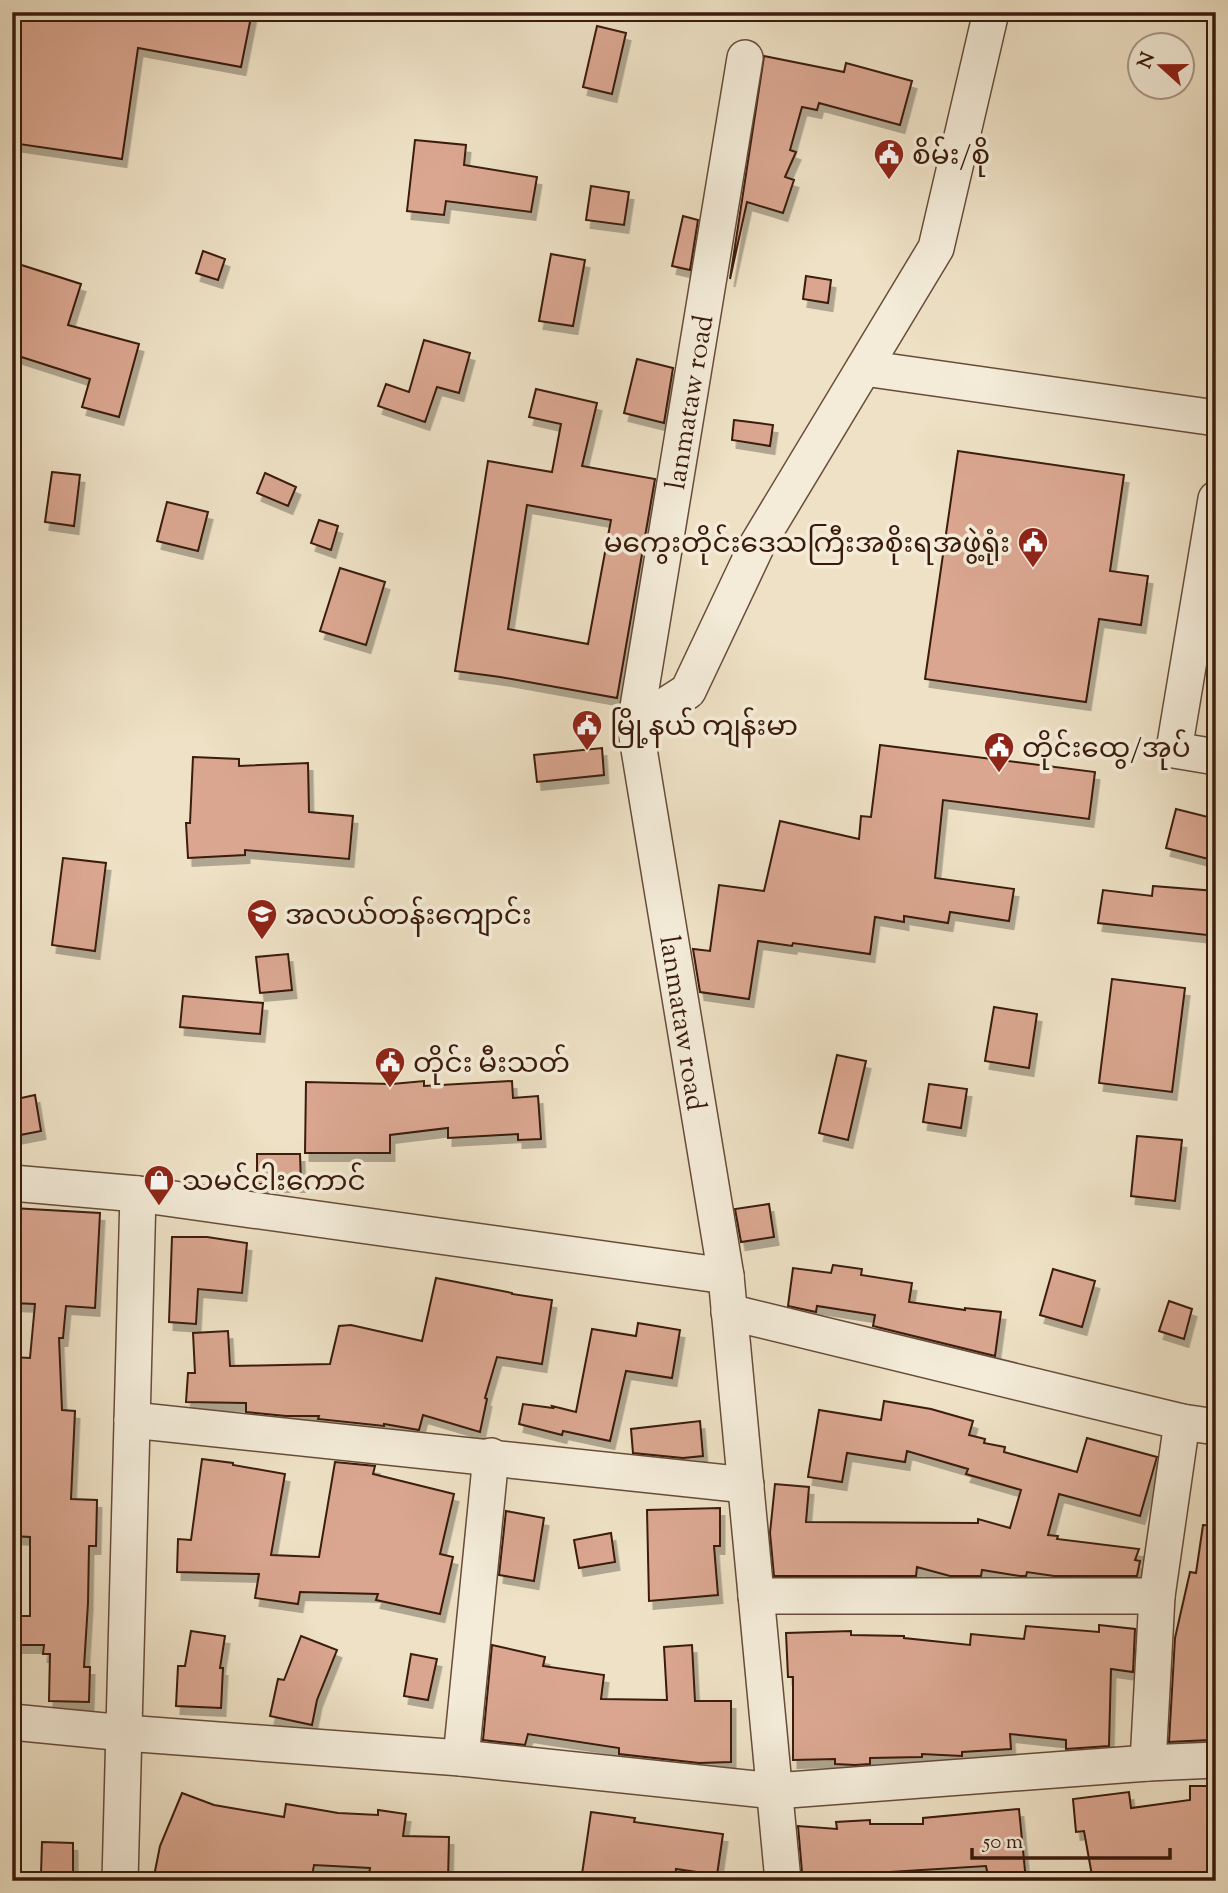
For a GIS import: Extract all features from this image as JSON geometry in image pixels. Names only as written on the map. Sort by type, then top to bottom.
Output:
[{"type":"street","points":[[635,725],[688,691],[757,545],[936,248],[991,12]]},
{"type":"street","name":"lanmataw road","points":[[745,58],[635,725],[726,1276],[783,1881]]},
{"type":"street","points":[[864,368],[1216,418]]},
{"type":"street","points":[[1216,499],[1174,750],[1216,757]]},
{"type":"street","points":[[12,1183],[138,1194],[726,1276]]},
{"type":"street","points":[[120,1881],[138,1194]]},
{"type":"street","points":[[729,1312],[1199,1425],[1157,1595],[1148,1763]]},
{"type":"street","points":[[132,1420],[746,1485]]},
{"type":"street","points":[[461,1758],[491,1457]]},
{"type":"street","points":[[756,1596],[1157,1595]]},
{"type":"street","points":[[12,1722],[461,1758],[775,1791],[1216,1760]]},
{"type":"building","points":[[12,12],[252,12],[241,67],[138,48],[122,159],[12,143]]},
{"type":"building","points":[[597,26],[626,33],[612,94],[583,87]]},
{"type":"building","points":[[764,56],[844,72],[846,63],[912,81],[900,125],[819,103],[817,110],[802,107],[790,150],[796,152],[785,177],[794,180],[783,213],[747,202],[730,279]]},
{"type":"building","points":[[415,140],[466,145],[464,165],[537,177],[531,212],[446,201],[444,215],[407,211]]},
{"type":"building","points":[[591,186],[629,192],[624,225],[586,220]]},
{"type":"building","points":[[683,216],[698,220],[690,270],[672,266]]},
{"type":"building","points":[[203,251],[225,259],[218,280],[196,273]]},
{"type":"building","points":[[551,254],[585,260],[573,326],[539,321]]},
{"type":"building","points":[[12,262],[81,284],[68,325],[139,344],[119,417],[82,407],[90,379],[12,354]]},
{"type":"building","points":[[806,276],[831,280],[828,303],[803,299]]},
{"type":"building","points":[[424,340],[470,353],[459,393],[437,387],[425,422],[378,406],[386,384],[409,392]]},
{"type":"building","points":[[637,359],[673,368],[664,423],[624,413]]},
{"type":"building","points":[[536,389],[597,403],[582,466],[655,479],[617,698],[455,671],[488,461],[552,472],[561,424],[529,417]],"holes":[[[527,505],[611,520],[588,644],[508,629]]]},
{"type":"building","points":[[734,420],[773,425],[770,446],[732,440]]},
{"type":"building","points":[[958,451],[1124,475],[1110,571],[1148,576],[1141,625],[1099,619],[1086,702],[925,679]]},
{"type":"building","points":[[52,472],[80,475],[74,526],[45,522]]},
{"type":"building","points":[[265,473],[296,487],[288,506],[257,493]]},
{"type":"building","points":[[167,502],[208,512],[198,551],[157,541]]},
{"type":"building","points":[[319,520],[338,526],[331,550],[311,543]]},
{"type":"building","points":[[340,568],[385,582],[366,645],[320,631]]},
{"type":"building","points":[[880,745],[1095,772],[1089,819],[943,800],[935,878],[1014,889],[1009,921],[950,912],[948,923],[904,916],[904,922],[875,917],[870,954],[758,941],[749,999],[700,992],[693,949],[710,951],[719,885],[764,891],[780,821],[859,839],[861,816],[871,817]]},
{"type":"building","points":[[602,748],[604,775],[537,782],[534,755]]},
{"type":"building","points":[[193,757],[239,759],[239,766],[308,763],[309,812],[353,816],[349,859],[245,850],[245,855],[188,858],[186,823],[190,823]]},
{"type":"building","points":[[1176,809],[1216,819],[1216,861],[1166,848]]},
{"type":"building","points":[[63,858],[106,863],[95,951],[52,945]]},
{"type":"building","points":[[1153,886],[1216,891],[1216,936],[1098,923],[1103,890],[1152,896]]},
{"type":"building","points":[[288,954],[292,990],[260,993],[256,957]]},
{"type":"building","points":[[1112,979],[1185,988],[1172,1092],[1099,1083]]},
{"type":"building","points":[[183,996],[263,1003],[260,1034],[180,1027]]},
{"type":"building","points":[[994,1007],[1037,1014],[1029,1068],[985,1061]]},
{"type":"building","points":[[837,1055],[866,1061],[848,1140],[819,1133]]},
{"type":"building","points":[[424,1081],[424,1086],[512,1081],[513,1098],[538,1096],[541,1139],[518,1140],[518,1134],[448,1138],[448,1128],[390,1135],[390,1153],[305,1153],[306,1082],[392,1084]]},
{"type":"building","points":[[929,1084],[967,1089],[961,1128],[923,1122]]},
{"type":"building","points":[[35,1095],[41,1131],[15,1136],[12,1100]]},
{"type":"building","points":[[1137,1136],[1182,1140],[1175,1201],[1131,1196]]},
{"type":"building","points":[[257,1154],[300,1154],[301,1184],[257,1184]]},
{"type":"building","points":[[769,1204],[774,1237],[741,1242],[735,1209]]},
{"type":"building","points":[[12,1208],[100,1213],[95,1308],[66,1306],[63,1338],[59,1338],[62,1410],[75,1411],[71,1499],[97,1500],[96,1546],[89,1546],[84,1667],[90,1667],[89,1702],[49,1701],[50,1654],[43,1654],[44,1645],[12,1645],[12,1616],[30,1616],[30,1537],[12,1536],[12,1357],[30,1358],[35,1304],[12,1303]]},
{"type":"building","points":[[172,1237],[207,1237],[247,1243],[242,1293],[198,1289],[196,1324],[169,1322]]},
{"type":"building","points":[[833,1265],[862,1269],[861,1275],[912,1283],[909,1302],[1001,1312],[995,1356],[873,1326],[875,1315],[817,1306],[816,1312],[788,1306],[793,1268],[831,1273]]},
{"type":"building","points":[[1053,1269],[1095,1281],[1082,1327],[1040,1315]]},
{"type":"building","points":[[436,1278],[552,1300],[542,1364],[497,1357],[485,1398],[487,1399],[480,1432],[423,1415],[419,1430],[384,1424],[318,1419],[319,1416],[246,1412],[246,1403],[186,1402],[188,1373],[195,1373],[193,1333],[228,1331],[230,1366],[330,1364],[339,1326],[351,1325],[422,1341]]},
{"type":"building","points":[[1169,1301],[1192,1309],[1184,1339],[1159,1331]]},
{"type":"building","points":[[638,1323],[680,1330],[672,1378],[626,1371],[610,1441],[563,1431],[562,1435],[519,1424],[523,1404],[553,1408],[552,1406],[576,1412],[592,1329],[636,1336]]},
{"type":"building","points":[[884,1401],[931,1409],[973,1421],[969,1435],[985,1439],[984,1443],[1005,1447],[1004,1452],[1077,1472],[1087,1438],[1157,1457],[1140,1516],[1059,1494],[1048,1535],[1058,1536],[1057,1539],[1139,1549],[1135,1560],[1140,1561],[1137,1576],[1054,1576],[1027,1572],[1026,1576],[1020,1576],[982,1570],[981,1576],[950,1576],[917,1567],[916,1576],[774,1576],[770,1533],[775,1484],[809,1487],[806,1522],[978,1523],[978,1519],[1010,1528],[1021,1490],[966,1474],[968,1469],[907,1451],[905,1462],[847,1453],[842,1482],[808,1477],[819,1410],[881,1420]]},
{"type":"building","points":[[700,1421],[703,1456],[683,1458],[633,1453],[631,1429]]},
{"type":"building","points":[[202,1459],[285,1474],[271,1555],[319,1557],[335,1462],[375,1466],[373,1474],[454,1494],[440,1554],[453,1557],[440,1614],[376,1600],[378,1594],[300,1592],[298,1604],[255,1598],[259,1574],[177,1572],[178,1539],[191,1540]]},
{"type":"building","points":[[720,1508],[720,1546],[714,1546],[718,1595],[649,1601],[647,1510]]},
{"type":"building","points":[[506,1511],[544,1518],[534,1581],[499,1575]]},
{"type":"building","points":[[1203,1525],[1216,1526],[1216,1614],[1210,1643],[1216,1644],[1216,1670],[1210,1740],[1169,1742],[1175,1638],[1190,1572],[1196,1573]]},
{"type":"building","points":[[611,1533],[615,1562],[579,1568],[574,1540]]},
{"type":"building","points":[[1099,1625],[1135,1629],[1133,1672],[1111,1669],[1109,1746],[1066,1749],[1066,1740],[1010,1734],[1011,1749],[962,1752],[962,1756],[922,1754],[922,1757],[870,1758],[870,1764],[855,1765],[835,1764],[835,1759],[793,1760],[793,1677],[788,1677],[786,1633],[851,1631],[851,1635],[904,1636],[970,1645],[971,1634],[1024,1639],[1026,1626],[1099,1632]]},
{"type":"building","points":[[191,1631],[225,1636],[220,1668],[223,1668],[221,1708],[176,1706],[178,1666],[185,1666]]},
{"type":"building","points":[[301,1636],[337,1650],[317,1700],[312,1725],[270,1716],[278,1679],[284,1680]]},
{"type":"building","points":[[492,1645],[545,1657],[543,1666],[604,1675],[601,1699],[667,1700],[664,1647],[692,1645],[695,1701],[731,1701],[731,1762],[699,1763],[619,1754],[619,1748],[528,1734],[525,1745],[483,1740]]},
{"type":"building","points":[[411,1654],[437,1659],[428,1700],[404,1696]]},
{"type":"building","points":[[1190,1786],[1216,1786],[1216,1876],[1185,1881],[1093,1881],[1084,1831],[1076,1832],[1073,1799],[1129,1792],[1131,1808],[1190,1800]]},
{"type":"building","points":[[182,1793],[214,1805],[284,1817],[286,1804],[338,1813],[378,1815],[378,1810],[406,1814],[403,1836],[449,1837],[448,1881],[368,1881],[370,1868],[314,1865],[311,1881],[153,1881],[160,1846]]},
{"type":"building","points":[[1019,1809],[1026,1881],[989,1881],[986,1866],[841,1875],[802,1872],[798,1826],[837,1829],[836,1822],[870,1820],[870,1824],[923,1824],[923,1818]]},
{"type":"building","points":[[591,1812],[635,1818],[634,1822],[723,1834],[717,1875],[676,1869],[675,1881],[581,1881]]},
{"type":"building","points":[[42,1842],[73,1843],[73,1875],[41,1874]]},
{"type":"place","name":"စိမ်း/စို","points":[[889,181]]},
{"type":"place","name":"မကွေးတိုင်းဒေသကြီးအစိုးရအဖွဲ့ရုံး","points":[[1033,569]]},
{"type":"place","name":"မြို့နယ် ကျန်းမာ","points":[[587,752]]},
{"type":"place","name":"တိုင်းထွေ/အုပ်","points":[[999,774]]},
{"type":"place","name":"အလယ်တန်းကျောင်း","points":[[262,941]]},
{"type":"place","name":"တိုင်း မီးသတ်","points":[[390,1089]]},
{"type":"place","name":"သမင်ငါးကောင်","points":[[159,1207]]}]
